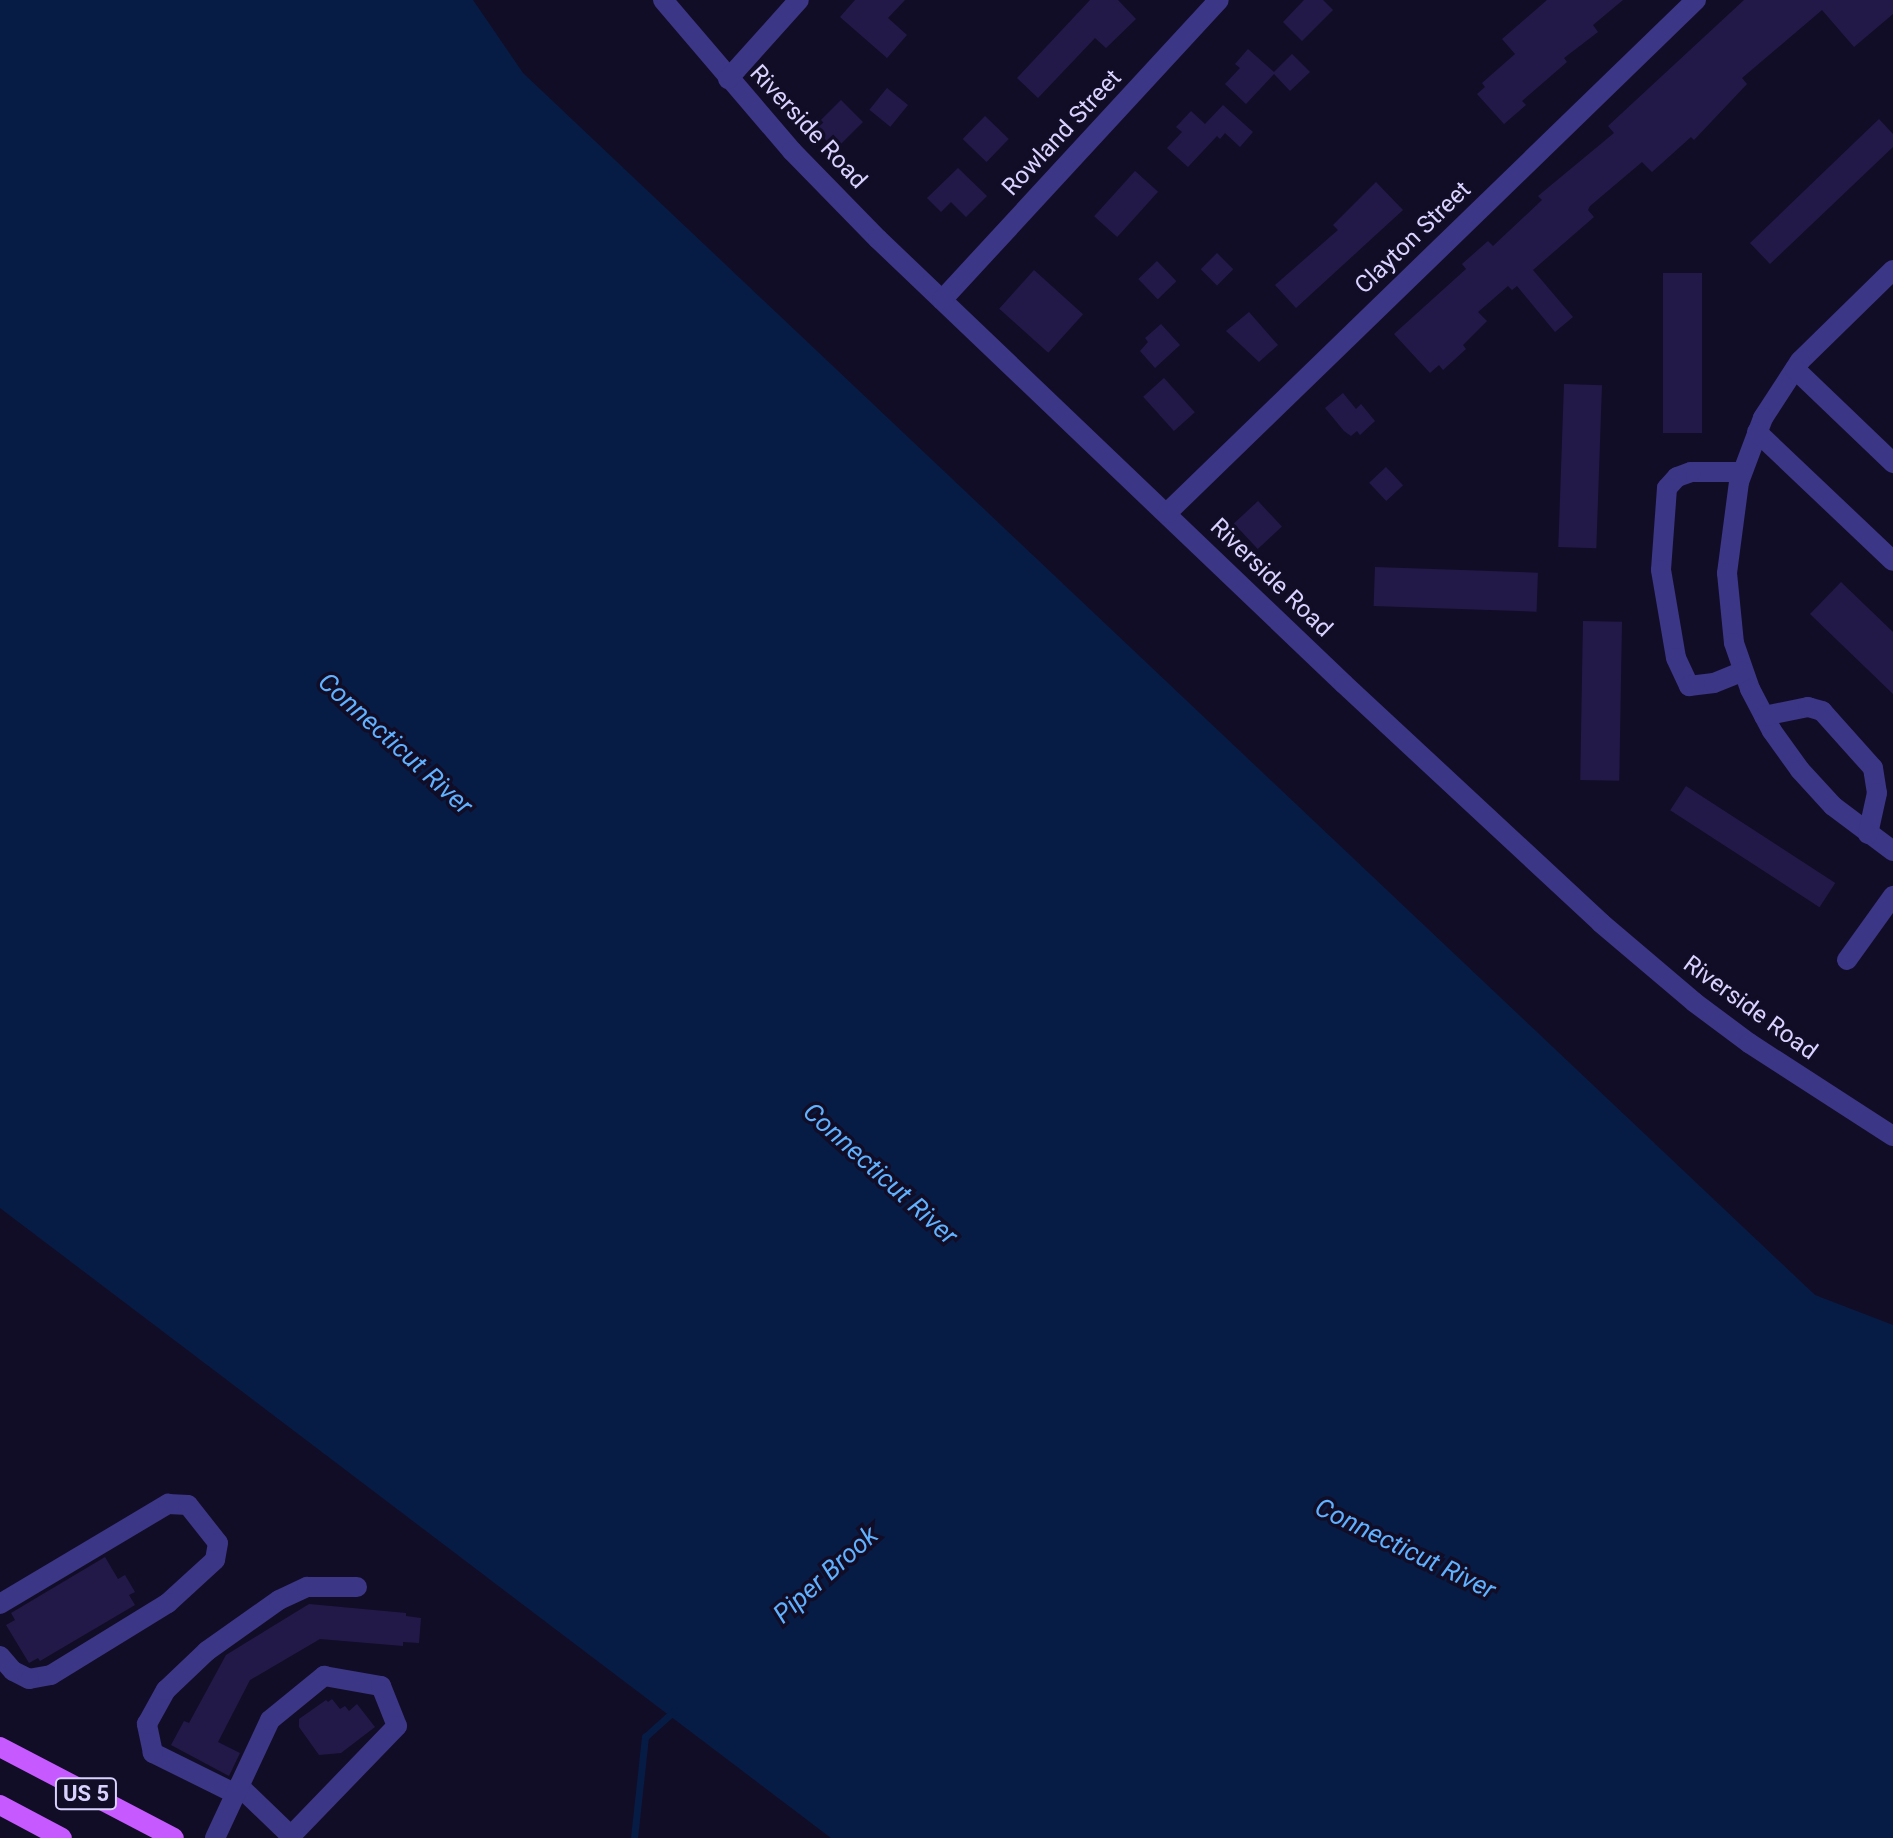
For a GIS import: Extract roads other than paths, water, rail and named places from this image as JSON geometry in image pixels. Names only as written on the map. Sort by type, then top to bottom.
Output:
[{"type":"main road","name":"US 5","points":[[0,1747],[174,1838]]},
{"type":"main road","name":"US 5","points":[[0,1805],[62,1838]]},
{"type":"street","name":"Riverside Road","points":[[663,0],[728,79],[803,162],[942,300],[1344,684],[1640,958],[1749,1043],[1893,1136]]},
{"type":"street","points":[[728,79],[799,0]]},
{"type":"street","name":"Rowland Street","points":[[942,300],[1219,0]]},
{"type":"street","name":"Clayton Street","points":[[1167,513],[1696,0]]},
{"type":"street","points":[[1893,270],[1825,333],[1795,369],[1757,432],[1742,472],[1732,515],[1727,573],[1729,619],[1743,671],[1764,716],[1816,789],[1868,834],[1893,851]]},
{"type":"street","points":[[1795,369],[1893,463]]},
{"type":"street","points":[[1757,432],[1893,561]]},
{"type":"street","points":[[1742,472],[1691,472],[1677,477],[1667,488],[1661,570],[1676,658],[1689,686],[1714,683],[1743,671]]},
{"type":"street","points":[[1764,716],[1808,707],[1822,711],[1873,768],[1877,793],[1868,834]]},
{"type":"street","points":[[1847,960],[1893,896]]},
{"type":"street","points":[[0,1604],[168,1504],[188,1505],[218,1543],[215,1560],[168,1603],[51,1675],[29,1679],[13,1671],[0,1656]]},
{"type":"street","points":[[215,1838],[237,1790],[270,1720],[324,1676],[381,1686],[397,1726],[289,1837],[237,1790],[153,1753],[147,1724],[166,1690],[207,1651],[279,1600],[307,1587],[357,1587]]},
{"type":"water","name":"Connecticut River","points":[[0,0],[473,0],[523,73],[1815,1295],[1893,1325],[1893,1838],[831,1838],[0,1208]]},
{"type":"waterway","name":"Piper Brook","points":[[634,1838],[645,1737],[675,1710]]}]
